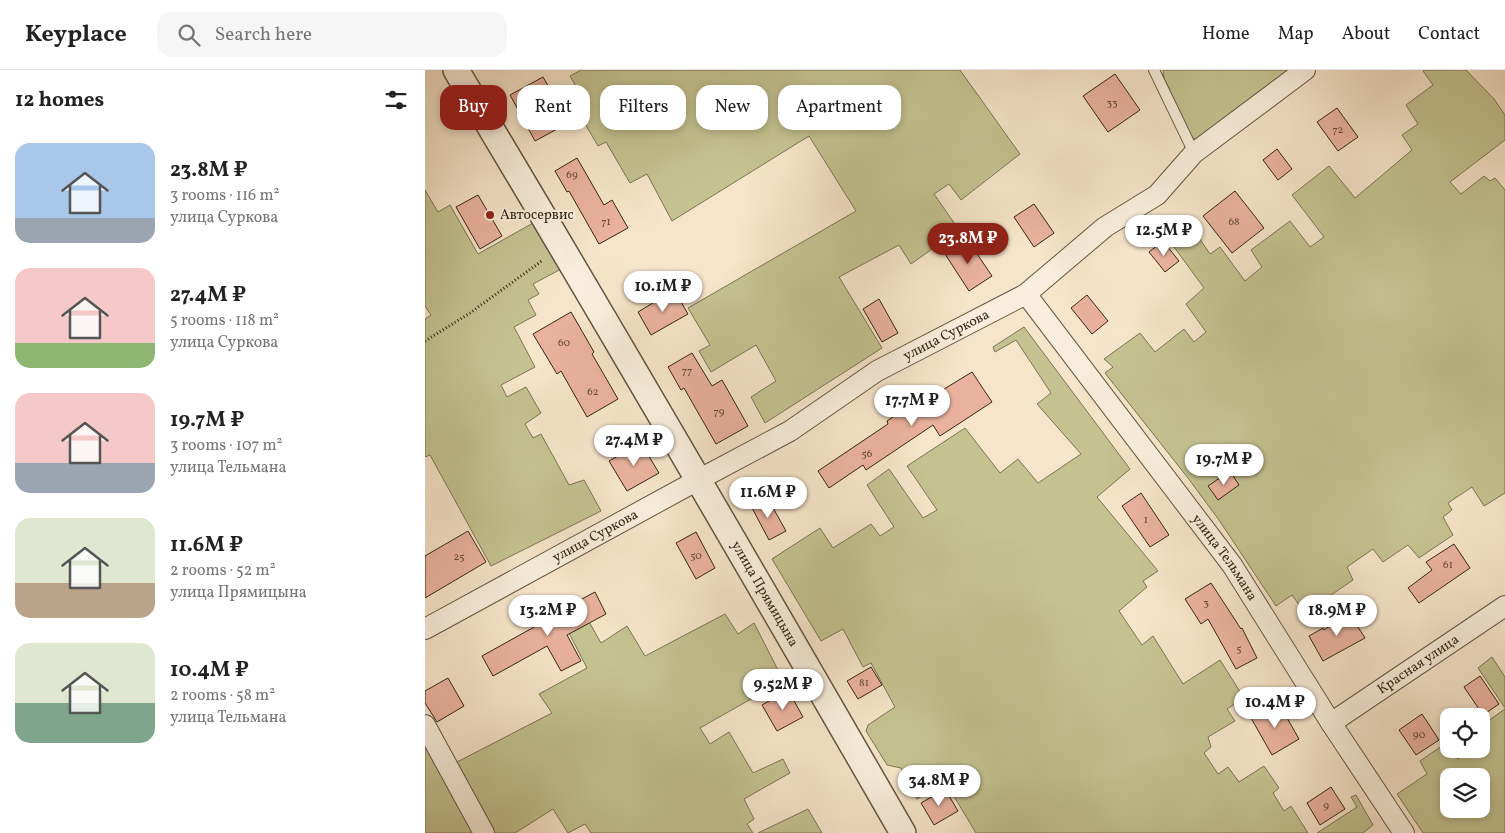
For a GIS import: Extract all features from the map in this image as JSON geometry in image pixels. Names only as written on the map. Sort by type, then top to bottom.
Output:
[{"type":"street","name":"улица Прямицына","points":[[456,70],[562,247],[903,833]]},
{"type":"street","name":"улица Суркова","points":[[425,629],[790,431],[877,371],[1026,294],[1105,227],[1157,195],[1194,154],[1305,70]]},
{"type":"street","name":"улица Тельмана","points":[[1026,294],[1232,565],[1331,723],[1404,833]]},
{"type":"street","name":"Красная улица","points":[[1331,723],[1505,606]]},
{"type":"street","points":[[425,725],[484,833]]},
{"type":"lane","points":[[1154,70],[1194,154]]},
{"type":"path","points":[[425,341],[470,313],[562,247]]},
{"type":"shaded area","points":[[581,70],[960,70],[1020,154],[961,200],[949,184],[934,194],[959,230],[911,264],[899,245],[839,277],[882,348],[765,423],[751,397],[776,381],[756,345],[711,372],[699,351],[710,345],[688,308],[856,211],[809,136],[672,221],[647,174],[630,183],[606,142],[598,146],[589,130],[590,85],[575,85],[570,76]]},
{"type":"shaded area","points":[[1163,70],[1294,70],[1202,140],[1191,138],[1164,78]]},
{"type":"shaded area","points":[[1466,70],[1494,99],[1505,115],[1505,140],[1450,182],[1461,194],[1484,176],[1490,181],[1495,178],[1505,190],[1505,493],[1484,506],[1472,487],[1448,503],[1452,510],[1443,517],[1453,535],[1419,558],[1408,545],[1383,562],[1373,549],[1347,567],[1353,580],[1305,613],[1292,595],[1276,606],[1219,520],[1105,373],[1113,367],[1104,359],[1140,333],[1155,352],[1184,329],[1194,342],[1206,332],[1186,304],[1204,288],[1166,236],[1186,219],[1210,254],[1220,247],[1245,281],[1262,267],[1251,250],[1290,221],[1310,247],[1324,237],[1292,195],[1329,166],[1355,198],[1412,150],[1402,135],[1418,124],[1406,105],[1433,85],[1423,71]]},
{"type":"shaded area","points":[[425,190],[438,212],[450,205],[478,254],[533,223],[561,269],[533,284],[539,294],[528,300],[536,315],[514,327],[535,367],[501,385],[507,397],[526,387],[541,413],[525,424],[533,438],[541,434],[569,485],[584,480],[601,511],[491,566],[430,455],[425,457],[425,319],[431,315],[425,306]]},
{"type":"shaded area","points":[[1024,327],[1130,469],[1097,497],[1158,571],[1143,581],[1147,587],[1119,611],[1142,645],[1153,636],[1183,684],[1220,660],[1244,698],[1227,709],[1235,721],[1208,737],[1211,747],[1204,753],[1218,774],[1228,767],[1239,782],[1264,766],[1279,788],[1273,793],[1284,811],[1291,806],[1308,833],[976,833],[946,783],[917,799],[901,768],[887,765],[866,731],[868,725],[895,707],[871,663],[863,667],[843,629],[821,641],[772,559],[820,528],[833,548],[871,524],[880,536],[894,527],[867,485],[889,469],[923,518],[937,510],[907,466],[965,428],[1000,473],[1018,459],[1038,483],[1081,454],[1037,404],[1051,393],[1016,340],[995,352],[993,347]]},
{"type":"shaded area","points":[[575,597],[601,643],[627,626],[645,656],[725,614],[738,634],[754,623],[779,672],[754,686],[758,695],[700,728],[710,744],[729,732],[753,773],[783,759],[790,773],[744,799],[754,819],[747,824],[753,833],[591,833],[585,824],[568,833],[553,809],[515,833],[493,833],[455,763],[552,713],[539,694],[587,668],[557,610]]},
{"type":"shaded area","points":[[1492,657],[1505,677],[1505,708],[1478,668]]},
{"type":"shaded area","points":[[1505,709],[1505,833],[1423,833],[1397,794],[1427,774],[1420,761],[1440,747],[1440,758],[1490,758],[1490,720]]},
{"type":"shaded area","points":[[425,744],[475,833],[425,833]]},
{"type":"shaded area","points":[[1356,795],[1373,825],[1363,833],[1317,833],[1357,807],[1351,797]]},
{"type":"shaded area","points":[[808,809],[822,833],[758,833]]},
{"type":"building","points":[[1115,74],[1140,110],[1108,132],[1083,96]]},
{"type":"building","points":[[543,77],[548,85],[528,85]]},
{"type":"building","points":[[517,91],[517,108],[510,95]]},
{"type":"building","points":[[1337,108],[1358,137],[1338,151],[1317,122]]},
{"type":"building","points":[[529,130],[555,130],[535,141]]},
{"type":"building","points":[[1277,149],[1292,169],[1278,180],[1263,160]]},
{"type":"building","points":[[577,158],[604,205],[612,200],[628,228],[599,244],[569,191],[567,192],[555,171]]},
{"type":"building","points":[[1235,191],[1264,228],[1232,253],[1203,216]]},
{"type":"building","points":[[478,195],[502,236],[480,249],[456,207]]},
{"type":"building","points":[[1034,204],[1054,233],[1034,247],[1014,217]]},
{"type":"building","points":[[967,239],[992,276],[969,291],[945,254]]},
{"type":"building","points":[[1163,241],[1179,261],[1165,272],[1149,252]]},
{"type":"building","points":[[674,290],[688,314],[651,335],[638,312]]},
{"type":"building","points":[[1087,295],[1108,321],[1092,334],[1071,308]]},
{"type":"building","points":[[879,299],[898,333],[882,342],[863,309]]},
{"type":"building","points":[[571,312],[618,399],[587,417],[561,371],[557,374],[533,334]]},
{"type":"building","points":[[692,353],[712,386],[722,380],[748,426],[716,444],[684,388],[681,390],[668,367]]},
{"type":"building","points":[[972,372],[992,402],[940,436],[933,425],[866,470],[863,465],[829,488],[818,471],[888,424],[887,421],[906,408],[908,411]]},
{"type":"building","points":[[641,443],[659,473],[627,491],[609,461]]},
{"type":"building","points":[[1230,471],[1239,485],[1218,500],[1208,486]]},
{"type":"building","points":[[1141,493],[1169,535],[1150,547],[1122,506]]},
{"type":"building","points":[[767,497],[786,531],[769,540],[751,506]]},
{"type":"building","points":[[468,531],[486,562],[425,598],[425,556]]},
{"type":"building","points":[[696,532],[715,568],[696,579],[676,543]]},
{"type":"building","points":[[1454,544],[1470,568],[1419,603],[1408,588],[1432,570],[1426,562]]},
{"type":"building","points":[[1211,583],[1242,628],[1257,658],[1236,669],[1208,619],[1201,624],[1185,599]]},
{"type":"building","points":[[595,592],[606,614],[567,635],[581,661],[561,671],[547,646],[493,676],[482,656],[536,626],[535,624]]},
{"type":"building","points":[[1349,613],[1365,638],[1323,661],[1309,636],[1323,628],[1324,630]]},
{"type":"building","points":[[871,667],[882,685],[858,699],[847,681]]},
{"type":"building","points":[[1480,676],[1499,704],[1490,710],[1490,708],[1478,708],[1464,687]]},
{"type":"building","points":[[448,678],[464,706],[437,722],[425,703],[425,691]]},
{"type":"building","points":[[788,690],[803,717],[777,731],[762,705]]},
{"type":"building","points":[[1278,702],[1299,739],[1272,755],[1251,718]]},
{"type":"building","points":[[1422,714],[1439,740],[1416,755],[1399,730]]},
{"type":"building","points":[[1331,787],[1345,809],[1320,825],[1307,803]]},
{"type":"building","points":[[945,789],[958,811],[934,825],[921,803]]},
{"type":"place","name":"Автосервис","points":[[490,215]]}]
